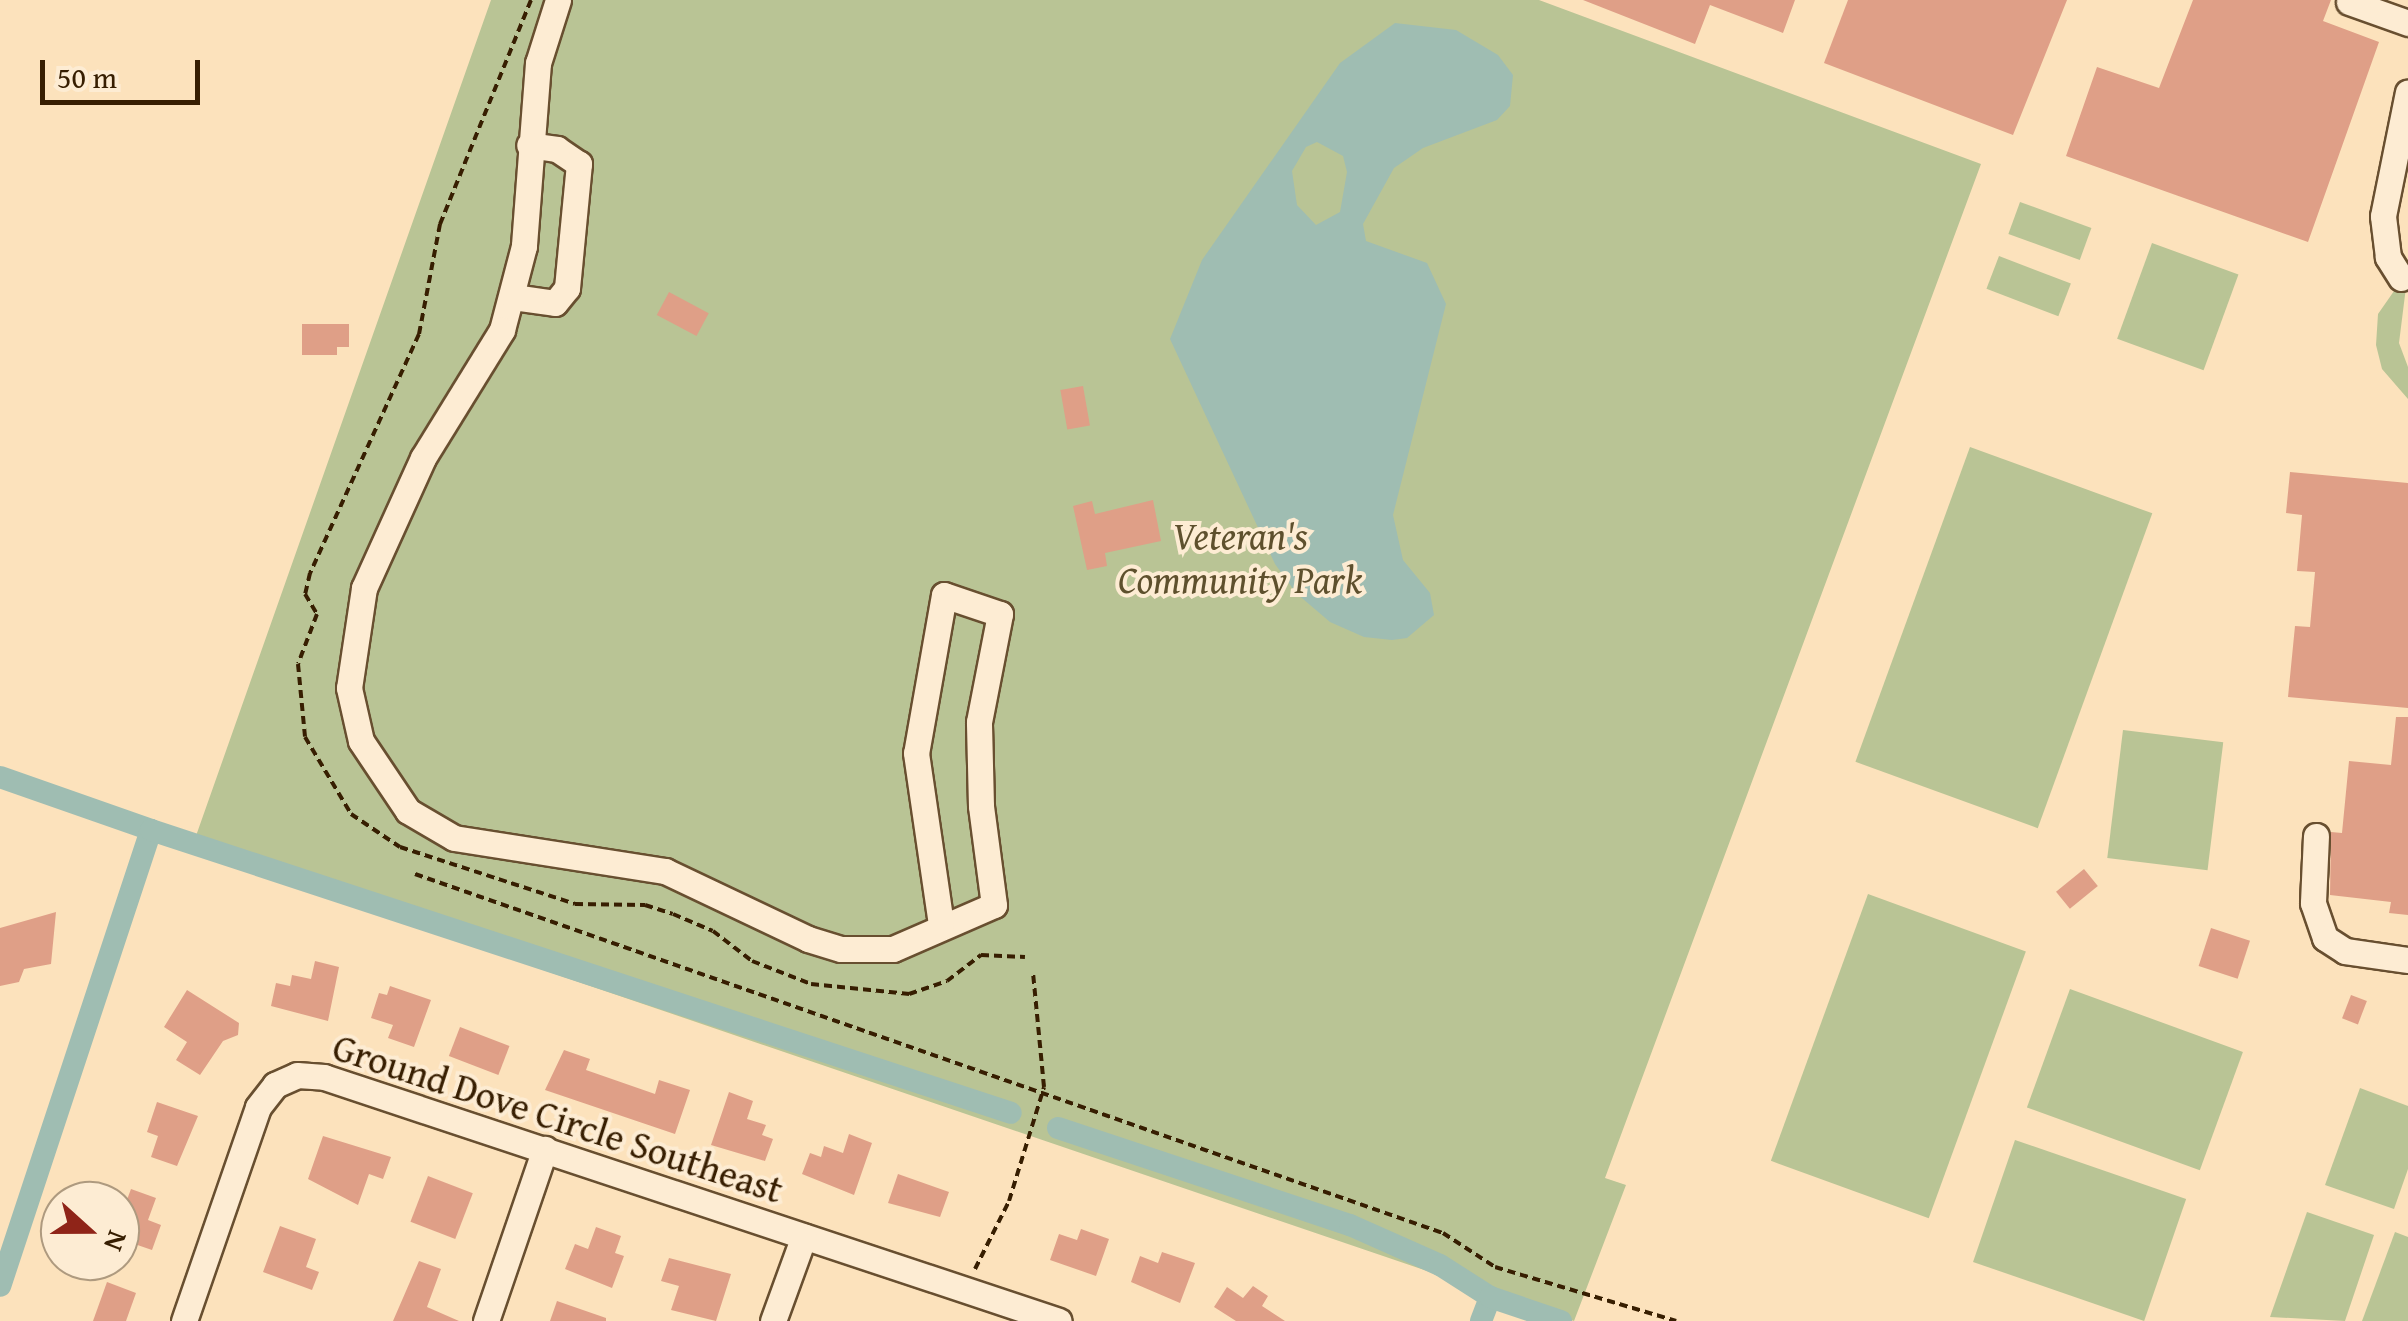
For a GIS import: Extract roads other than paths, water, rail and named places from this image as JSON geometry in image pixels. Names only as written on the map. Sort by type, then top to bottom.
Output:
[{"type":"street","points":[[558,0],[538,63],[524,246],[513,297],[480,371],[402,499],[364,588],[349,688],[351,713],[376,771],[408,811],[454,838],[665,871],[796,934],[841,949],[893,949],[941,924],[994,905],[980,806],[979,722],[1000,614],[944,594],[927,662],[916,753],[941,924]]},
{"type":"street","points":[[2349,2],[2408,24]]},
{"type":"street","points":[[2400,278],[2386,242],[2398,187],[2408,92]]},
{"type":"street","points":[[513,297],[556,303],[566,288],[579,164],[557,149],[530,146]]},
{"type":"street","points":[[2316,836],[2313,904],[2325,938],[2358,954],[2408,960]]},
{"type":"street","name":"Ground Dove Circle Southeast","points":[[184,1321],[258,1106],[275,1085],[297,1076],[324,1076],[1060,1321]]},
{"type":"street","points":[[486,1321],[545,1149]]},
{"type":"street","points":[[773,1321],[804,1236]]},
{"type":"water","points":[[1395,23],[1456,30],[1498,55],[1513,75],[1510,106],[1497,120],[1423,148],[1394,168],[1363,224],[1366,241],[1427,263],[1446,304],[1393,515],[1403,560],[1430,593],[1434,615],[1407,638],[1392,640],[1364,637],[1330,622],[1296,593],[1275,564],[1170,339],[1202,260],[1340,63]],"holes":[[[1317,142],[1343,156],[1347,172],[1340,212],[1316,225],[1297,205],[1292,171],[1306,147]]]},
{"type":"waterway","points":[[0,777],[151,830],[0,1286]]},
{"type":"waterway","points":[[151,830],[1011,1113]]},
{"type":"waterway","points":[[1058,1128],[1350,1225],[1440,1265],[1490,1297]]},
{"type":"waterway","points":[[1481,1321],[1490,1297],[1561,1321]]},
{"type":"park label","name":"Veteran's Community Park","points":[[1240,558]]}]
